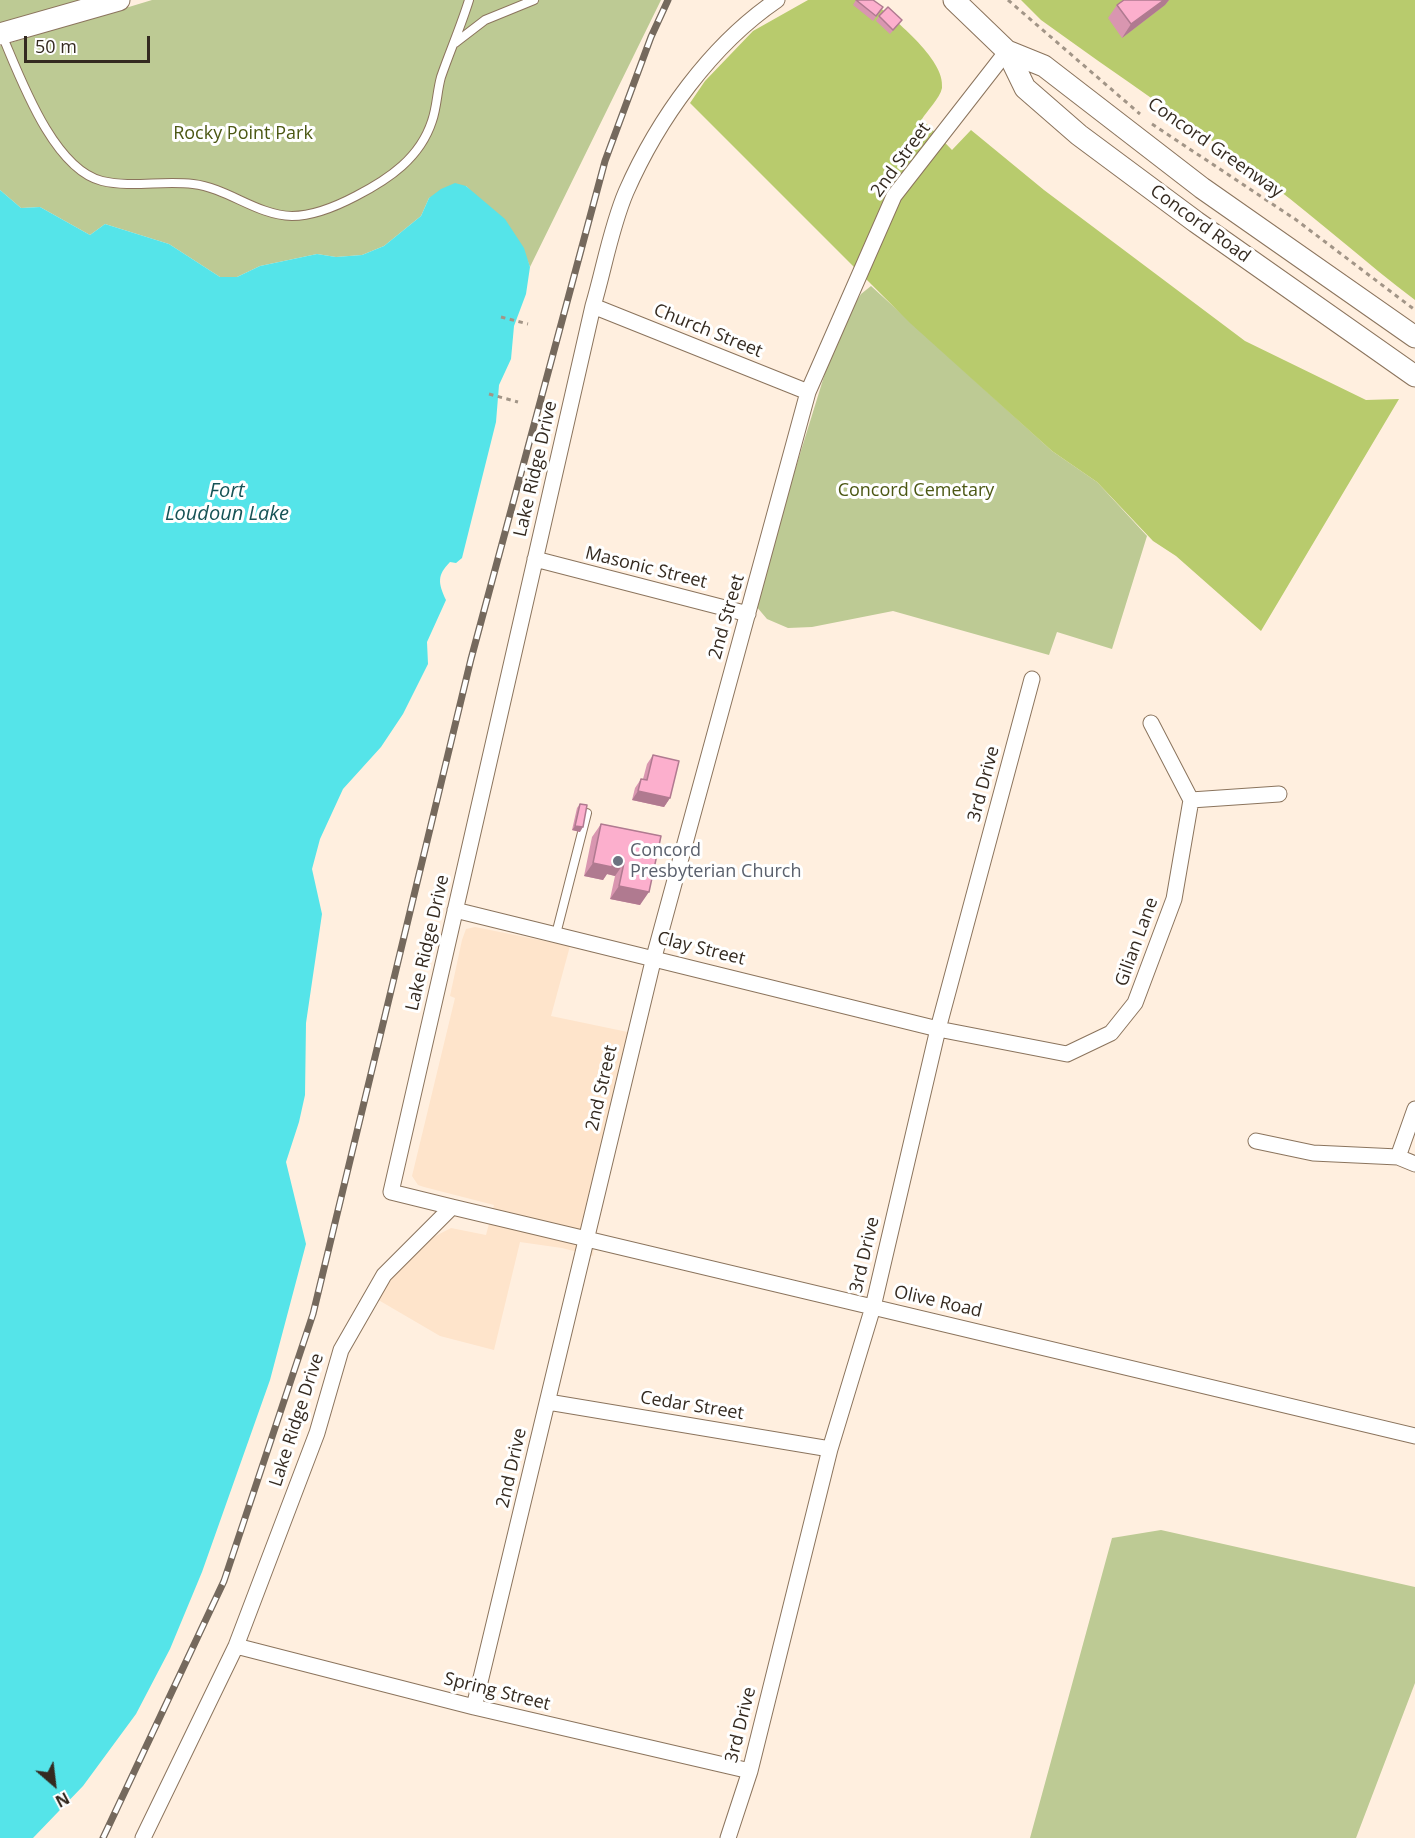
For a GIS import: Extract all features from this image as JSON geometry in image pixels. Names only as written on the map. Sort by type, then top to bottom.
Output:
[{"type":"main road","points":[[1,34],[119,0]]},
{"type":"main road","name":"Concord Road","points":[[954,0],[1007,51],[1025,88],[1079,135],[1196,222],[1415,376]]},
{"type":"main road","name":"Concord Road","points":[[1007,51],[1044,66],[1202,188],[1415,337]]},
{"type":"street","name":"Lake Ridge Drive","points":[[452,1207],[391,1192],[592,306],[626,193],[657,132],[698,74],[756,14],[777,0]]},
{"type":"street","name":"2nd Street","points":[[586,1239],[654,957],[808,392],[894,196],[1007,51]]},
{"type":"street","name":"Church Street","points":[[592,306],[808,392]]},
{"type":"street","name":"Masonic Street","points":[[535,559],[748,614]]},
{"type":"street","name":"3rd Drive","points":[[728,1838],[750,1771],[830,1449],[873,1307],[938,1029],[1032,679]]},
{"type":"street","points":[[1151,723],[1191,800],[1280,794]]},
{"type":"street","name":"Gilian Lane","points":[[938,1029],[1067,1054],[1111,1033],[1135,1003],[1174,899],[1191,800]]},
{"type":"street","name":"Clay Street","points":[[455,910],[654,957],[938,1029]]},
{"type":"street","points":[[1398,1157],[1415,1109]]},
{"type":"street","points":[[1256,1141],[1313,1153],[1398,1157],[1415,1164]]},
{"type":"street","name":"Lake Ridge Drive","points":[[143,1838],[236,1646],[317,1433],[341,1350],[384,1275],[452,1207]]},
{"type":"street","name":"Olive Road","points":[[452,1207],[1415,1436]]},
{"type":"street","name":"2nd Drive","points":[[474,1707],[586,1239]]},
{"type":"street","name":"Cedar Street","points":[[548,1402],[830,1449]]},
{"type":"street","name":"Spring Street","points":[[236,1646],[474,1707],[750,1771]]},
{"type":"lane","points":[[1,34],[42,120],[69,159],[86,175],[101,181],[130,184],[194,184],[261,211],[292,216],[314,214],[349,200],[386,180],[407,162],[425,138],[432,120],[441,79],[469,0]]},
{"type":"lane","points":[[453,44],[485,20],[534,0]]},
{"type":"lane","points":[[556,934],[587,813]]},
{"type":"path","name":"Concord Greenway","points":[[1008,0],[1146,120],[1295,219],[1415,310]]},
{"type":"path","points":[[501,317],[528,324]]},
{"type":"path","points":[[489,394],[518,402]]},
{"type":"shaded area","points":[[475,927],[570,946],[551,1016],[642,1035],[596,1227],[593,1256],[562,1248],[520,1242],[494,1350],[440,1336],[375,1298],[386,1282],[424,1242],[451,1228],[486,1235],[494,1205],[418,1185],[412,1176],[455,998],[450,996],[462,940],[466,929]]},
{"type":"green space","points":[[0,0],[86,0],[0,26]]},
{"type":"green space","name":"Rocky Point Park","points":[[152,0],[661,0],[530,267],[512,233],[466,186],[429,198],[421,216],[384,246],[362,255],[336,257],[317,254],[260,266],[237,277],[220,277],[169,244],[105,224],[90,235],[40,207],[21,208],[0,190],[0,46]]},
{"type":"green space","points":[[808,0],[871,0],[927,52],[941,77],[942,88],[922,119],[952,150],[971,130],[1044,190],[1245,341],[1366,400],[1399,399],[1261,631],[1176,556],[1153,541],[1097,482],[1052,451],[910,323],[690,103],[705,81],[753,31]]},
{"type":"green space","points":[[1021,0],[1415,0],[1415,300],[1272,185],[1041,20]]},
{"type":"green space","name":"Concord Cemetary","points":[[871,286],[1052,451],[1097,482],[1147,536],[1112,649],[1057,632],[1049,655],[893,611],[812,627],[788,628],[767,619],[756,606],[770,551],[838,331],[861,294]]},
{"type":"green space","points":[[1161,1530],[1415,1587],[1415,1683],[1356,1838],[1030,1838],[1112,1538]]},
{"type":"water","name":"Fort Loudoun Lake","points":[[455,183],[466,186],[505,219],[524,248],[530,267],[526,294],[514,326],[511,359],[499,385],[496,422],[462,558],[456,563],[450,562],[441,575],[441,589],[446,600],[427,642],[428,664],[403,714],[381,747],[343,789],[320,839],[312,869],[322,914],[306,1023],[305,1095],[286,1162],[306,1244],[270,1380],[202,1572],[170,1649],[136,1714],[83,1786],[33,1838],[0,1838],[0,190],[21,208],[40,207],[90,235],[105,224],[169,244],[220,277],[237,277],[260,266],[317,254],[336,257],[362,255],[384,246],[421,216],[429,198]]},
{"type":"building","points":[[856,0],[873,0],[883,7],[876,16]]},
{"type":"building","points":[[1124,0],[1164,0],[1131,24],[1117,5]]},
{"type":"building","points":[[888,7],[902,20],[893,30],[879,16]]},
{"type":"building","points":[[653,755],[679,761],[670,798],[638,791],[641,779],[647,780]]},
{"type":"building","points":[[580,804],[587,805],[583,827],[575,826]]},
{"type":"building","points":[[601,824],[661,836],[649,892],[619,886],[624,863],[613,860],[612,867],[593,863]]},
{"type":"railway","points":[[103,1838],[224,1581],[313,1314],[471,659],[605,161],[651,37],[668,0]]},
{"type":"place","name":"Concord Presbyterian Church","points":[[618,861]]}]
